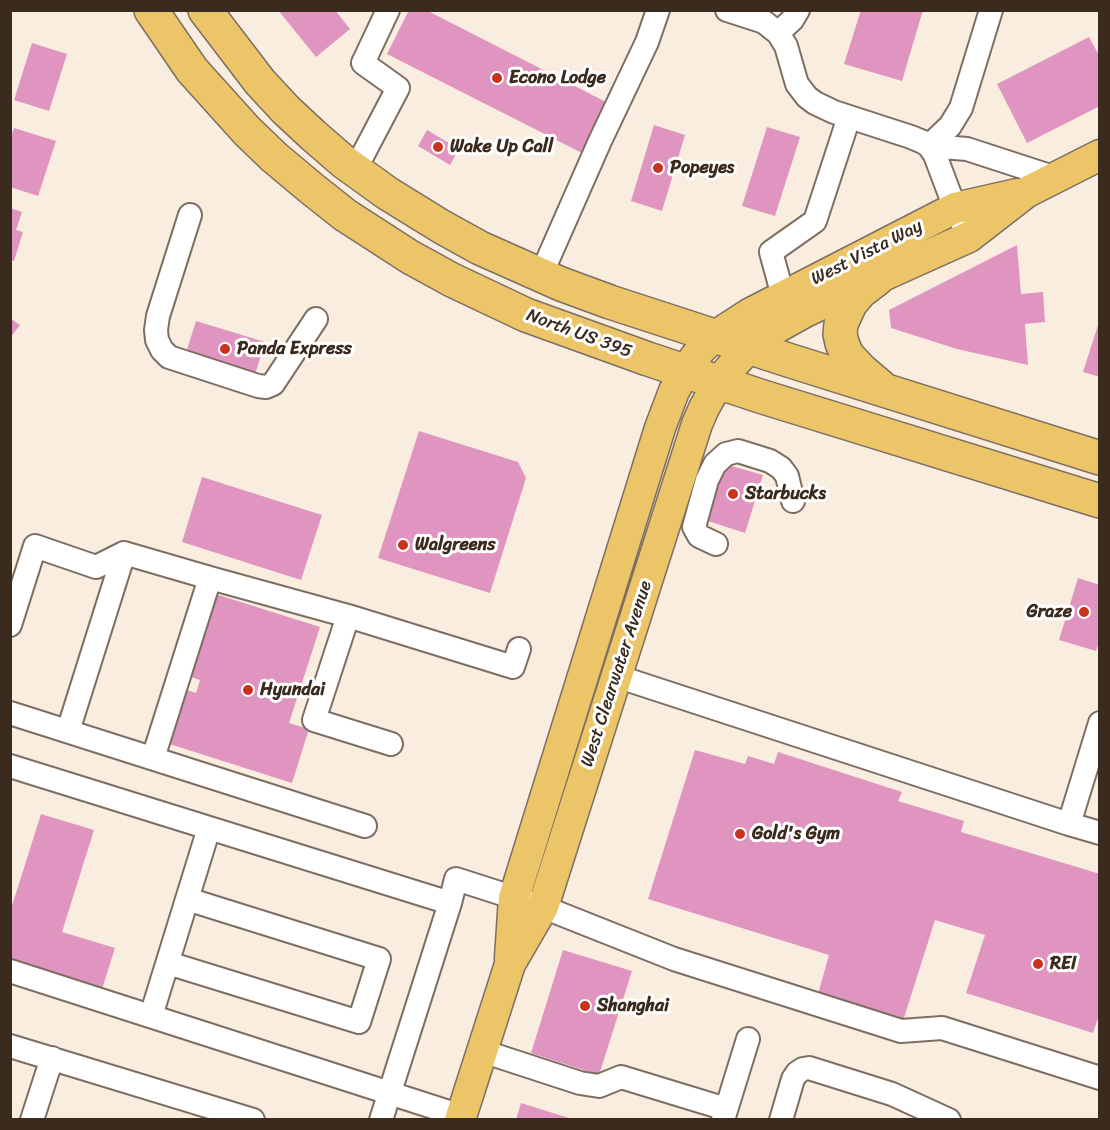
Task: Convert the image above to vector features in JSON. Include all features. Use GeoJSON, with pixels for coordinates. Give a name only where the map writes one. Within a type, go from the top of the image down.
{"type":"FeatureCollection","features":[{"type":"Feature","properties":{"kind":"highway","name":"North US 395"},"geometry":{"type":"LineString","coordinates":[[152,10],[192,70],[247,131],[345,215],[410,257],[452,280],[526,315],[685,371],[1100,501]]}},
{"type":"Feature","properties":{"kind":"highway"},"geometry":{"type":"LineString","coordinates":[[205,10],[260,82],[314,136],[387,194],[480,248],[610,302],[1100,458]]}},
{"type":"Feature","properties":{"kind":"highway"},"geometry":{"type":"LineString","coordinates":[[877,279],[860,292],[850,304],[841,324],[840,334],[847,355],[861,370],[886,390]]}},
{"type":"Feature","properties":{"kind":"main road","name":"West Vista Way"},"geometry":{"type":"LineString","coordinates":[[719,381],[749,347],[780,326],[969,237],[1027,192],[1100,154]]}},
{"type":"Feature","properties":{"kind":"main road","name":"West Vista Way"},"geometry":{"type":"LineString","coordinates":[[715,336],[749,314],[955,208],[1027,192]]}},
{"type":"Feature","properties":{"kind":"main road","name":"West Clearwater Avenue"},"geometry":{"type":"LineString","coordinates":[[510,964],[514,898],[666,410],[685,371],[697,354],[715,336]]}},
{"type":"Feature","properties":{"kind":"main road","name":"West Clearwater Avenue"},"geometry":{"type":"LineString","coordinates":[[460,1118],[510,964],[543,907],[697,424],[719,381]]}},
{"type":"Feature","properties":{"kind":"main road"},"geometry":{"type":"LineString","coordinates":[[571,821],[578,746],[596,682],[595,675],[585,670]]}},
{"type":"Feature","properties":{"kind":"street"},"geometry":{"type":"LineString","coordinates":[[355,170],[398,88],[363,63],[388,10]]}},
{"type":"Feature","properties":{"kind":"street"},"geometry":{"type":"LineString","coordinates":[[541,275],[647,42],[658,10]]}},
{"type":"Feature","properties":{"kind":"street"},"geometry":{"type":"LineString","coordinates":[[727,10],[762,21],[778,33],[786,46],[794,76],[802,91],[815,103],[834,112],[910,137],[928,146],[935,155],[955,208],[969,237]]}},
{"type":"Feature","properties":{"kind":"street"},"geometry":{"type":"LineString","coordinates":[[778,33],[792,20],[798,10]]}},
{"type":"Feature","properties":{"kind":"street"},"geometry":{"type":"LineString","coordinates":[[928,146],[950,126],[961,108],[991,10]]}},
{"type":"Feature","properties":{"kind":"street"},"geometry":{"type":"LineString","coordinates":[[783,296],[771,252],[815,221],[849,117]]}},
{"type":"Feature","properties":{"kind":"street"},"geometry":{"type":"LineString","coordinates":[[928,146],[967,149],[1053,177]]}},
{"type":"Feature","properties":{"kind":"street"},"geometry":{"type":"LineString","coordinates":[[190,215],[158,316],[157,340],[169,357],[266,387],[273,384],[316,319]]}},
{"type":"Feature","properties":{"kind":"street"},"geometry":{"type":"LineString","coordinates":[[716,544],[699,536],[694,527],[707,480],[715,464],[726,454],[738,451],[770,461],[781,468],[787,476],[793,501]]}},
{"type":"Feature","properties":{"kind":"street"},"geometry":{"type":"LineString","coordinates":[[10,626],[14,602],[35,546],[96,567],[124,553],[348,616],[513,667],[519,649]]}},
{"type":"Feature","properties":{"kind":"street"},"geometry":{"type":"LineString","coordinates":[[68,731],[124,553]]}},
{"type":"Feature","properties":{"kind":"street"},"geometry":{"type":"LineString","coordinates":[[153,759],[210,578]]}},
{"type":"Feature","properties":{"kind":"street"},"geometry":{"type":"LineString","coordinates":[[348,616],[314,720],[391,744]]}},
{"type":"Feature","properties":{"kind":"street"},"geometry":{"type":"LineString","coordinates":[[616,676],[1100,833]]}},
{"type":"Feature","properties":{"kind":"street"},"geometry":{"type":"LineString","coordinates":[[10,713],[365,826]]}},
{"type":"Feature","properties":{"kind":"street"},"geometry":{"type":"LineString","coordinates":[[1069,824],[1100,723]]}},
{"type":"Feature","properties":{"kind":"street"},"geometry":{"type":"LineString","coordinates":[[10,766],[450,903]]}},
{"type":"Feature","properties":{"kind":"street"},"geometry":{"type":"LineString","coordinates":[[151,1016],[209,828]]}},
{"type":"Feature","properties":{"kind":"street"},"geometry":{"type":"LineString","coordinates":[[381,1119],[456,879],[543,907],[674,959],[901,1031],[942,1028],[1100,1078]]}},
{"type":"Feature","properties":{"kind":"street"},"geometry":{"type":"LineString","coordinates":[[168,963],[359,1022],[379,959],[188,899]]}},
{"type":"Feature","properties":{"kind":"street"},"geometry":{"type":"LineString","coordinates":[[10,971],[460,1118]]}},
{"type":"Feature","properties":{"kind":"street"},"geometry":{"type":"LineString","coordinates":[[482,1051],[580,1083],[599,1086],[621,1077],[725,1114],[748,1039]]}},
{"type":"Feature","properties":{"kind":"street"},"geometry":{"type":"LineString","coordinates":[[10,1046],[253,1119]]}},
{"type":"Feature","properties":{"kind":"street"},"geometry":{"type":"LineString","coordinates":[[32,1119],[52,1058]]}},
{"type":"Feature","properties":{"kind":"street"},"geometry":{"type":"LineString","coordinates":[[781,1119],[793,1078],[803,1069],[809,1068],[892,1094],[949,1119]]}},
{"type":"Feature","properties":{"kind":"building"},"geometry":{"type":"Polygon","coordinates":[[[278,10],[335,10],[350,29],[316,57],[278,10]]]}},
{"type":"Feature","properties":{"kind":"building","name":"Econo Lodge"},"geometry":{"type":"Polygon","coordinates":[[[409,10],[426,10],[608,103],[582,153],[387,54],[409,10]]]}},
{"type":"Feature","properties":{"kind":"building"},"geometry":{"type":"Polygon","coordinates":[[[861,10],[923,10],[902,81],[844,64],[861,10]]]}},
{"type":"Feature","properties":{"kind":"building"},"geometry":{"type":"Polygon","coordinates":[[[1089,37],[1100,57],[1100,106],[1027,143],[997,84],[1089,37]]]}},
{"type":"Feature","properties":{"kind":"building"},"geometry":{"type":"Polygon","coordinates":[[[32,43],[67,54],[49,111],[14,100],[32,43]]]}},
{"type":"Feature","properties":{"kind":"building","name":"Popeyes"},"geometry":{"type":"Polygon","coordinates":[[[654,125],[685,135],[662,211],[631,201],[654,125]]]}},
{"type":"Feature","properties":{"kind":"building"},"geometry":{"type":"Polygon","coordinates":[[[767,127],[800,137],[775,216],[742,206],[767,127]]]}},
{"type":"Feature","properties":{"kind":"building"},"geometry":{"type":"Polygon","coordinates":[[[14,128],[56,141],[38,196],[10,187],[10,140],[14,128]]]}},
{"type":"Feature","properties":{"kind":"building","name":"Wake Up Call"},"geometry":{"type":"Polygon","coordinates":[[[427,130],[459,149],[450,165],[418,146],[427,130]]]}},
{"type":"Feature","properties":{"kind":"building"},"geometry":{"type":"Polygon","coordinates":[[[10,208],[22,212],[16,230],[23,232],[14,261],[10,260],[10,208]]]}},
{"type":"Feature","properties":{"kind":"building"},"geometry":{"type":"Polygon","coordinates":[[[1017,245],[1021,294],[1043,292],[1045,322],[1025,324],[1028,365],[957,349],[891,328],[889,310],[1017,245]]]}},
{"type":"Feature","properties":{"kind":"building"},"geometry":{"type":"Polygon","coordinates":[[[10,318],[20,325],[10,338],[10,318]]]}},
{"type":"Feature","properties":{"kind":"building","name":"Panda Express"},"geometry":{"type":"Polygon","coordinates":[[[196,321],[265,342],[254,378],[185,356],[196,321]]]}},
{"type":"Feature","properties":{"kind":"building"},"geometry":{"type":"Polygon","coordinates":[[[1100,322],[1100,377],[1083,372],[1100,322]]]}},
{"type":"Feature","properties":{"kind":"building","name":"Walgreens"},"geometry":{"type":"Polygon","coordinates":[[[419,431],[518,462],[526,478],[490,593],[378,558],[419,431]]]}},
{"type":"Feature","properties":{"kind":"building","name":"Starbucks"},"geometry":{"type":"Polygon","coordinates":[[[728,465],[763,475],[745,533],[705,520],[719,480],[719,469],[726,471],[728,465]]]}},
{"type":"Feature","properties":{"kind":"building"},"geometry":{"type":"Polygon","coordinates":[[[202,477],[322,515],[301,580],[182,542],[202,477]]]}},
{"type":"Feature","properties":{"kind":"building","name":"Graze"},"geometry":{"type":"Polygon","coordinates":[[[1078,578],[1100,585],[1100,639],[1096,651],[1059,640],[1078,578]]]}},
{"type":"Feature","properties":{"kind":"building","name":"Hyundai"},"geometry":{"type":"Polygon","coordinates":[[[212,593],[320,627],[289,723],[309,729],[292,783],[160,741],[177,687],[196,693],[200,680],[185,675],[212,593]]]}},
{"type":"Feature","properties":{"kind":"building"},"geometry":{"type":"Polygon","coordinates":[[[695,750],[745,764],[748,756],[774,764],[778,752],[902,792],[898,801],[964,821],[961,832],[1100,874],[1100,1012],[1093,1033],[966,993],[985,935],[935,920],[903,1021],[818,994],[829,955],[648,899],[695,750]]]}},
{"type":"Feature","properties":{"kind":"building"},"geometry":{"type":"Polygon","coordinates":[[[41,814],[94,830],[62,932],[115,948],[102,989],[10,961],[10,912],[41,814]]]}},
{"type":"Feature","properties":{"kind":"building"},"geometry":{"type":"Polygon","coordinates":[[[563,950],[632,971],[599,1075],[531,1053],[563,950]]]}},
{"type":"Feature","properties":{"kind":"building"},"geometry":{"type":"Polygon","coordinates":[[[521,1103],[572,1119],[572,1120],[516,1120],[521,1103]]]}},
{"type":"Feature","properties":{"kind":"place","name":"Econo Lodge"},"geometry":{"type":"Point","coordinates":[497,78]}},
{"type":"Feature","properties":{"kind":"place","name":"Wake Up Call"},"geometry":{"type":"Point","coordinates":[438,147]}},
{"type":"Feature","properties":{"kind":"place","name":"Popeyes"},"geometry":{"type":"Point","coordinates":[658,168]}},
{"type":"Feature","properties":{"kind":"place","name":"Panda Express"},"geometry":{"type":"Point","coordinates":[225,349]}},
{"type":"Feature","properties":{"kind":"place","name":"Starbucks"},"geometry":{"type":"Point","coordinates":[733,494]}},
{"type":"Feature","properties":{"kind":"place","name":"Walgreens"},"geometry":{"type":"Point","coordinates":[403,545]}},
{"type":"Feature","properties":{"kind":"place","name":"Graze"},"geometry":{"type":"Point","coordinates":[1084,612]}},
{"type":"Feature","properties":{"kind":"place","name":"Hyundai"},"geometry":{"type":"Point","coordinates":[248,690]}},
{"type":"Feature","properties":{"kind":"place","name":"Gold's Gym"},"geometry":{"type":"Point","coordinates":[740,834]}},
{"type":"Feature","properties":{"kind":"place","name":"REI"},"geometry":{"type":"Point","coordinates":[1038,964]}},
{"type":"Feature","properties":{"kind":"place","name":"Shanghai"},"geometry":{"type":"Point","coordinates":[585,1006]}}]}
